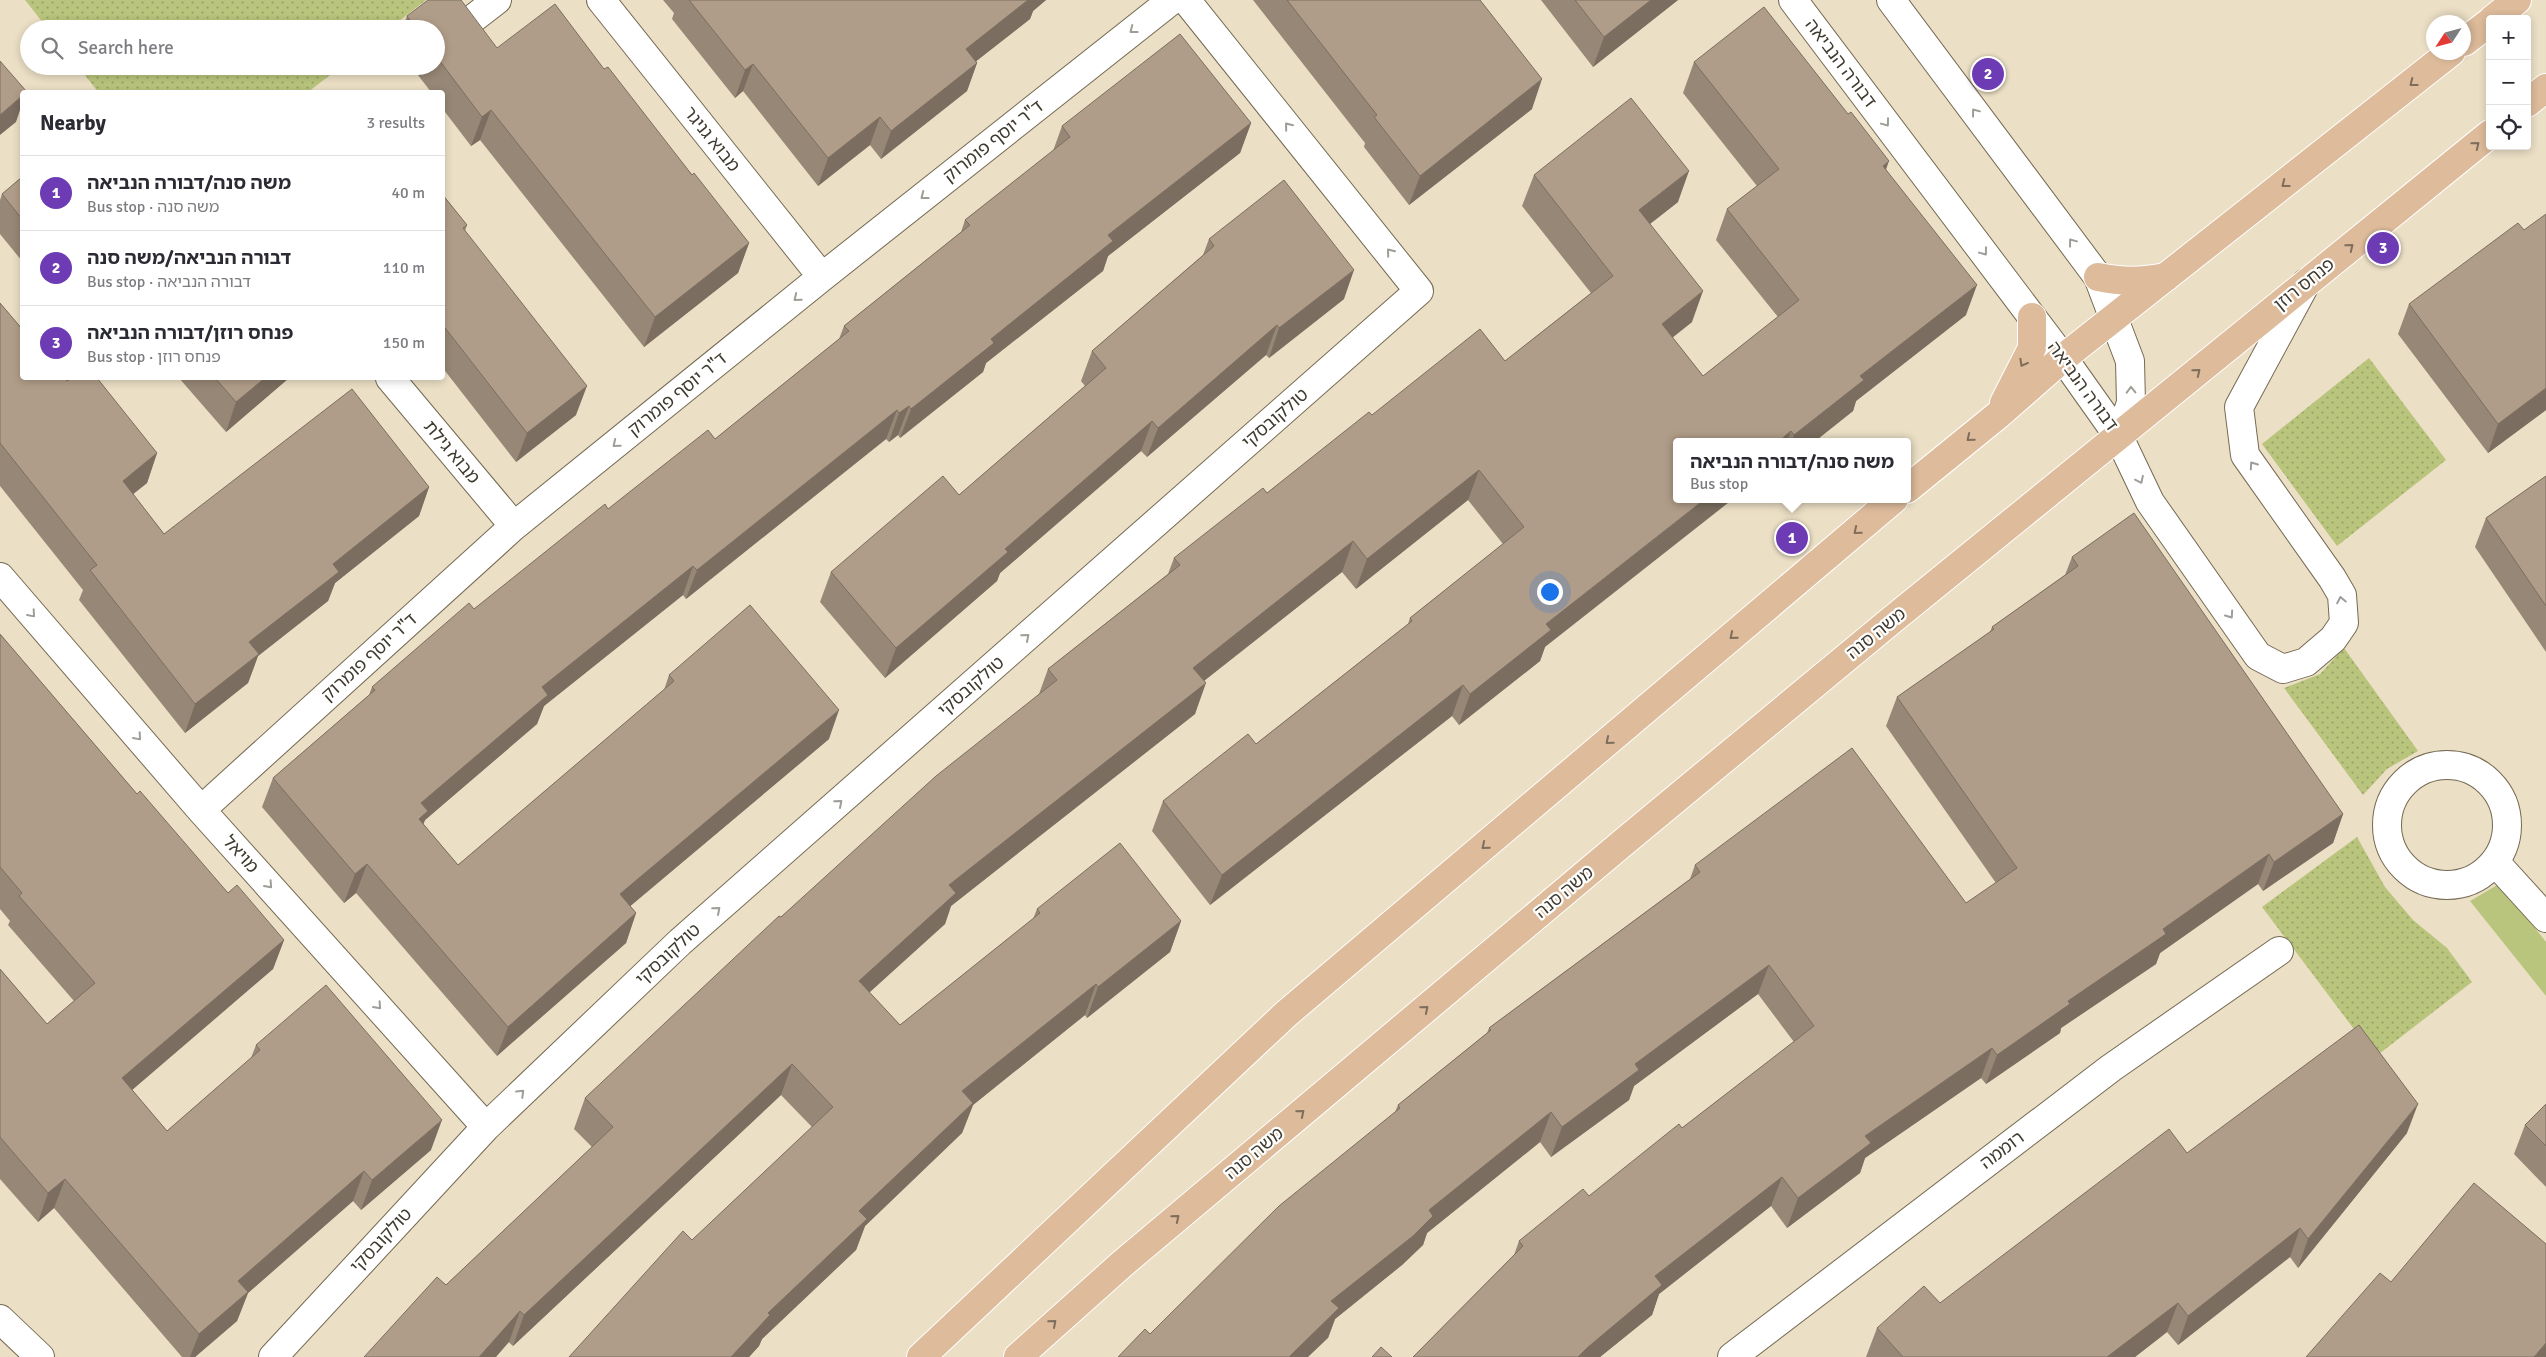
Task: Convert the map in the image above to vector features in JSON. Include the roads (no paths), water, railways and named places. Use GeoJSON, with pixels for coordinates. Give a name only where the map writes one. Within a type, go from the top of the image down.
{"type":"FeatureCollection","features":[{"type":"Feature","properties":{"kind":"main road"},"geometry":{"type":"LineString","coordinates":[[2499,15],[2517,0]]}},
{"type":"Feature","properties":{"kind":"main road"},"geometry":{"type":"LineString","coordinates":[[2471,37],[2486,25]]}},
{"type":"Feature","properties":{"kind":"main road"},"geometry":{"type":"LineString","coordinates":[[1911,486],[1998,415],[2063,358],[2441,60]]}},
{"type":"Feature","properties":{"kind":"main road"},"geometry":{"type":"LineString","coordinates":[[2531,100],[2546,88]]}},
{"type":"Feature","properties":{"kind":"main road","name":"פנחס רוזן"},"geometry":{"type":"LineString","coordinates":[[2119,436],[2486,137]]}},
{"type":"Feature","properties":{"kind":"main road"},"geometry":{"type":"LineString","coordinates":[[2098,277],[2122,282],[2145,282],[2167,277]]}},
{"type":"Feature","properties":{"kind":"main road"},"geometry":{"type":"LineString","coordinates":[[1998,415],[2032,348],[2032,317]]}},
{"type":"Feature","properties":{"kind":"main road","name":"משה סנה"},"geometry":{"type":"LineString","coordinates":[[1018,1357],[1122,1264],[1625,841],[1885,625],[2119,436]]}},
{"type":"Feature","properties":{"kind":"main road"},"geometry":{"type":"LineString","coordinates":[[921,1357],[1286,1014],[1889,503]]}},
{"type":"Feature","properties":{"kind":"street"},"geometry":{"type":"LineString","coordinates":[[466,24],[497,0]]}},
{"type":"Feature","properties":{"kind":"street","name":"מבוא גניגר"},"geometry":{"type":"LineString","coordinates":[[601,0],[822,277]]}},
{"type":"Feature","properties":{"kind":"street","name":"ד\"ר יוסף פומרוק"},"geometry":{"type":"LineString","coordinates":[[201,810],[514,526],[822,277],[1172,0]]}},
{"type":"Feature","properties":{"kind":"street","name":"טולקובסקי"},"geometry":{"type":"LineString","coordinates":[[273,1357],[486,1126],[688,936],[1419,292],[1186,0]]}},
{"type":"Feature","properties":{"kind":"street","name":"דבורה הנביאה"},"geometry":{"type":"LineString","coordinates":[[1793,0],[2063,358],[2119,436]]}},
{"type":"Feature","properties":{"kind":"street","name":"דבורה הנביאה"},"geometry":{"type":"LineString","coordinates":[[1891,0],[2098,277],[2115,317],[2130,361],[2131,403],[2119,436]]}},
{"type":"Feature","properties":{"kind":"street"},"geometry":{"type":"LineString","coordinates":[[2119,436],[2150,502],[2258,656],[2283,669],[2306,662],[2333,639],[2344,622],[2342,595],[2245,454],[2239,407],[2307,282]]}},
{"type":"Feature","properties":{"kind":"street","name":"מבוא גילת"},"geometry":{"type":"LineString","coordinates":[[392,380],[514,526]]}},
{"type":"Feature","properties":{"kind":"street","name":"מויאל"},"geometry":{"type":"LineString","coordinates":[[0,577],[201,810],[486,1126]]}},
{"type":"Feature","properties":{"kind":"street"},"geometry":{"type":"LineString","coordinates":[[2448,764],[2466,768],[2484,777],[2497,790],[2505,808],[2508,827],[2505,846],[2496,862],[2480,876],[2462,884],[2441,886],[2421,880],[2405,868],[2393,852],[2387,832],[2388,819],[2396,793],[2409,778],[2427,768],[2448,764]]}},
{"type":"Feature","properties":{"kind":"street"},"geometry":{"type":"LineString","coordinates":[[2496,862],[2546,918]]}},
{"type":"Feature","properties":{"kind":"street","name":"רוממה"},"geometry":{"type":"LineString","coordinates":[[1732,1357],[2111,1068],[2279,951]]}},
{"type":"Feature","properties":{"kind":"street"},"geometry":{"type":"LineString","coordinates":[[0,1319],[40,1357]]}},
{"type":"Feature","properties":{"kind":"place","name":"דבורה הנביאה/משה סנה"},"geometry":{"type":"Point","coordinates":[1988,74]}},
{"type":"Feature","properties":{"kind":"place","name":"פנחס רוזן/דבורה הנביאה"},"geometry":{"type":"Point","coordinates":[2383,248]}},
{"type":"Feature","properties":{"kind":"place","name":"משה סנה/דבורה הנביאה"},"geometry":{"type":"Point","coordinates":[1792,538]}}]}
